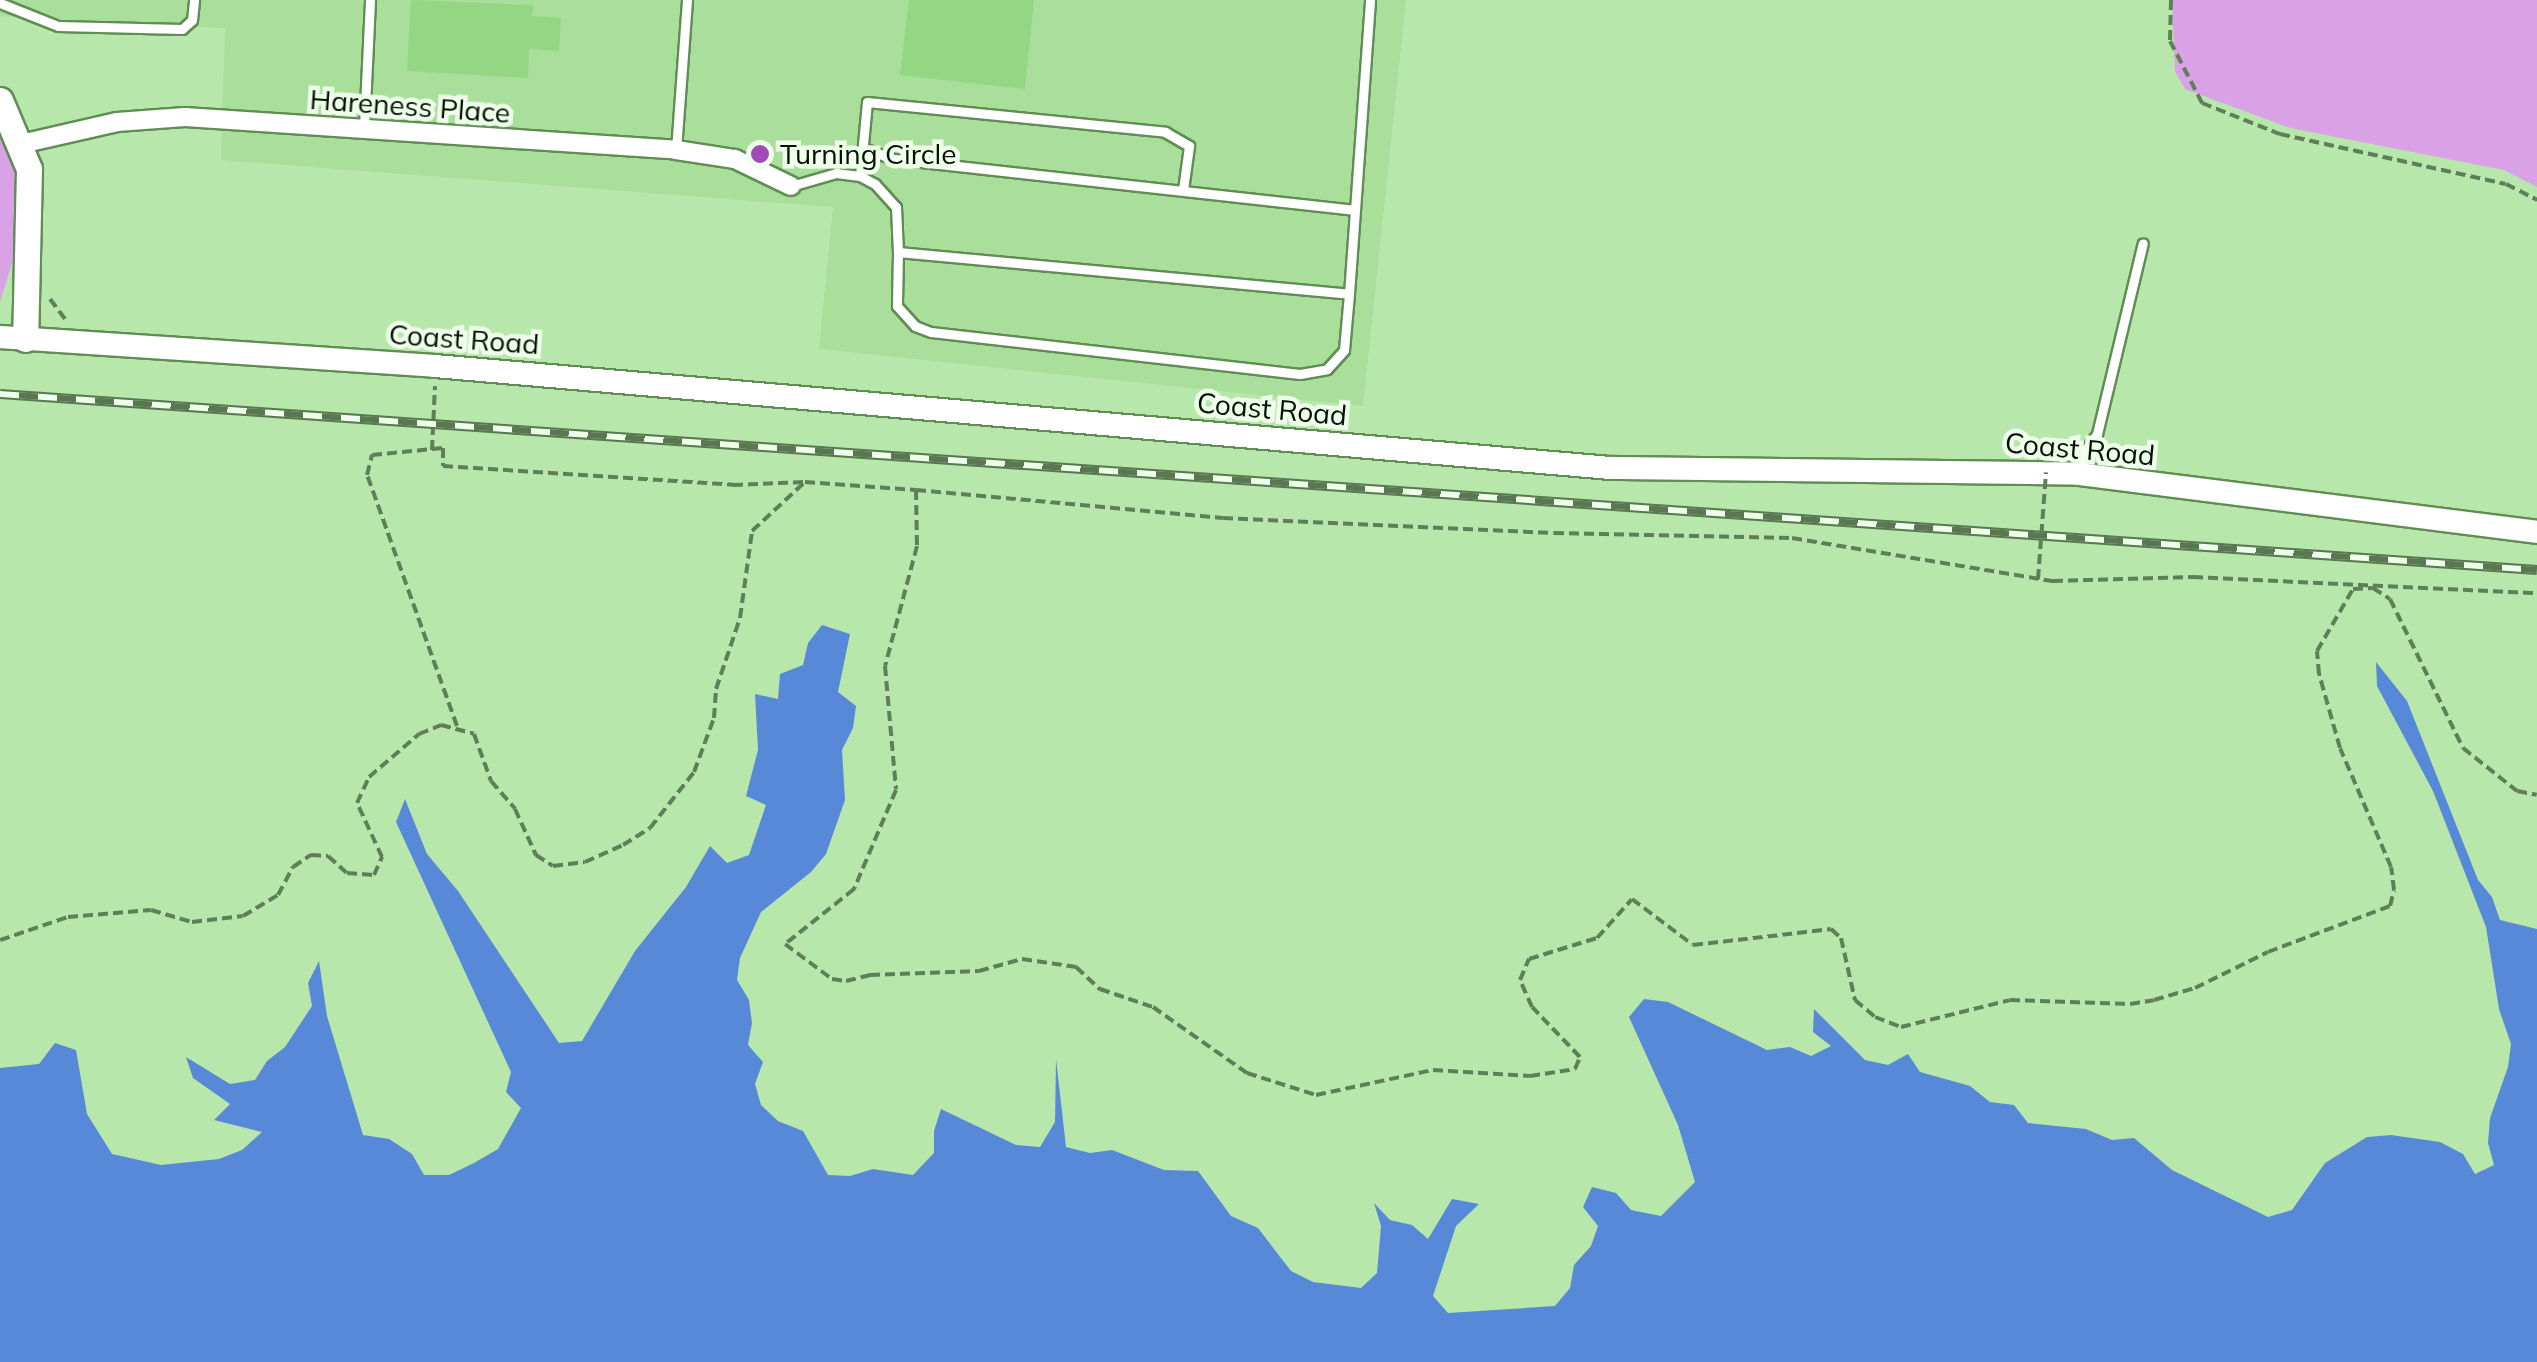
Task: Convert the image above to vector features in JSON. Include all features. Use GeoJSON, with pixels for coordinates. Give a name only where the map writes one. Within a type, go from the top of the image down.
{"type":"FeatureCollection","features":[{"type":"Feature","properties":{"kind":"main road"},"geometry":{"type":"LineString","coordinates":[[0,100],[21,144],[31,194],[13,338]]}},
{"type":"Feature","properties":{"kind":"street","name":"Hareness Place"},"geometry":{"type":"LineString","coordinates":[[21,144],[152,118],[676,150],[735,159],[791,186]]}},
{"type":"Feature","properties":{"kind":"street","name":"Coast Road"},"geometry":{"type":"LineString","coordinates":[[13,338],[426,365],[1610,468],[2079,474],[2537,532]]}},
{"type":"Feature","properties":{"kind":"lane"},"geometry":{"type":"LineString","coordinates":[[0,3],[58,26],[182,30],[192,20],[194,0]]}},
{"type":"Feature","properties":{"kind":"lane"},"geometry":{"type":"LineString","coordinates":[[364,131],[370,0]]}},
{"type":"Feature","properties":{"kind":"lane"},"geometry":{"type":"LineString","coordinates":[[676,150],[687,0]]}},
{"type":"Feature","properties":{"kind":"lane"},"geometry":{"type":"LineString","coordinates":[[791,186],[836,172],[860,176],[887,193],[896,207],[897,306],[915,326],[930,332],[1300,374],[1327,369],[1344,350],[1370,0]]}},
{"type":"Feature","properties":{"kind":"lane"},"geometry":{"type":"LineString","coordinates":[[860,176],[867,102],[1165,132],[1189,146],[1184,190]]}},
{"type":"Feature","properties":{"kind":"lane"},"geometry":{"type":"LineString","coordinates":[[862,148],[894,160],[1353,210]]}},
{"type":"Feature","properties":{"kind":"lane"},"geometry":{"type":"LineString","coordinates":[[2079,474],[2084,452],[2097,434],[2142,243]]}},
{"type":"Feature","properties":{"kind":"lane"},"geometry":{"type":"LineString","coordinates":[[898,252],[1349,294]]}},
{"type":"Feature","properties":{"kind":"path"},"geometry":{"type":"LineString","coordinates":[[2171,0],[2170,41],[2202,103],[2280,134],[2506,184],[2537,200]]}},
{"type":"Feature","properties":{"kind":"path"},"geometry":{"type":"LineString","coordinates":[[48,293],[56,312],[70,323]]}},
{"type":"Feature","properties":{"kind":"path"},"geometry":{"type":"LineString","coordinates":[[426,365],[434,395],[432,450]]}},
{"type":"Feature","properties":{"kind":"path"},"geometry":{"type":"LineString","coordinates":[[426,365],[434,395]]}},
{"type":"Feature","properties":{"kind":"path"},"geometry":{"type":"LineString","coordinates":[[457,727],[459,722],[445,682],[368,476],[372,455],[443,448],[443,466],[733,485],[806,482],[1222,518],[1792,538],[2038,579],[2193,576],[2537,593]]}},
{"type":"Feature","properties":{"kind":"path"},"geometry":{"type":"LineString","coordinates":[[2038,579],[2046,472]]}},
{"type":"Feature","properties":{"kind":"path"},"geometry":{"type":"LineString","coordinates":[[0,940],[68,917],[118,912],[151,910],[192,922],[243,916],[278,894],[294,867],[311,854],[328,856],[347,873],[374,874],[382,856],[357,803],[369,777],[419,734],[441,726],[474,734],[491,782],[515,810],[536,855],[553,866],[586,862],[650,828],[694,772],[714,718],[716,688],[747,586],[752,532],[806,482]]}},
{"type":"Feature","properties":{"kind":"path"},"geometry":{"type":"LineString","coordinates":[[916,490],[917,546],[885,666],[896,790],[854,888],[785,944],[832,979],[846,981],[870,975],[979,971],[1022,959],[1076,967],[1100,989],[1153,1006],[1247,1073],[1316,1095],[1434,1070],[1530,1076],[1576,1069],[1580,1057],[1532,1007],[1520,980],[1529,959],[1596,938],[1632,899],[1694,945],[1831,930],[1841,938],[1855,1000],[1875,1017],[1901,1027],[2010,1000],[2130,1004],[2154,1000],[2194,988],[2268,952],[2390,906],[2391,867],[2329,718],[2319,674],[2317,651],[2353,589],[2373,588],[2390,599],[2463,748],[2517,791],[2537,795]]}},
{"type":"Feature","properties":{"kind":"shaded area"},"geometry":{"type":"Polygon","coordinates":[[[0,0],[1406,0],[1363,406],[819,349],[833,207],[221,160],[225,28],[0,16],[0,0]]]}},
{"type":"Feature","properties":{"kind":"shaded area"},"geometry":{"type":"Polygon","coordinates":[[[2172,0],[2537,0],[2537,187],[2504,170],[2290,128],[2185,89],[2175,71],[2172,0]]]}},
{"type":"Feature","properties":{"kind":"shaded area"},"geometry":{"type":"Polygon","coordinates":[[[0,123],[17,171],[15,254],[0,302],[0,123]]]}},
{"type":"Feature","properties":{"kind":"water"},"geometry":{"type":"Polygon","coordinates":[[[822,625],[850,634],[838,692],[856,706],[853,728],[842,750],[845,800],[826,854],[811,872],[761,912],[740,958],[737,980],[749,1000],[752,1023],[748,1045],[763,1062],[755,1084],[761,1105],[778,1121],[803,1131],[828,1175],[850,1176],[873,1169],[913,1175],[934,1153],[934,1131],[941,1109],[1016,1145],[1040,1147],[1055,1122],[1056,1059],[1066,1147],[1090,1153],[1112,1150],[1164,1170],[1198,1171],[1231,1216],[1258,1228],[1291,1271],[1313,1282],[1361,1288],[1377,1273],[1381,1226],[1374,1203],[1390,1220],[1412,1225],[1428,1239],[1452,1199],[1479,1204],[1456,1226],[1433,1296],[1448,1313],[1555,1306],[1570,1288],[1574,1265],[1591,1246],[1598,1226],[1583,1207],[1592,1187],[1616,1193],[1631,1210],[1661,1216],[1695,1182],[1678,1125],[1629,1017],[1644,999],[1668,1002],[1767,1050],[1790,1047],[1811,1056],[1831,1046],[1813,1032],[1814,1009],[1865,1060],[1888,1065],[1908,1054],[1920,1072],[1970,1086],[1990,1102],[2014,1105],[2028,1123],[2086,1129],[2112,1140],[2134,1138],[2172,1170],[2268,1217],[2292,1210],[2325,1163],[2367,1137],[2391,1135],[2440,1142],[2463,1154],[2475,1174],[2494,1165],[2488,1143],[2490,1118],[2508,1067],[2511,1044],[2499,1009],[2486,927],[2433,791],[2377,686],[2376,662],[2407,701],[2478,880],[2492,897],[2500,920],[2537,929],[2537,1362],[0,1362],[0,1068],[39,1064],[55,1043],[76,1050],[87,1114],[112,1154],[161,1165],[219,1159],[242,1150],[262,1132],[214,1120],[230,1104],[193,1078],[186,1057],[230,1084],[255,1080],[267,1061],[285,1047],[312,1006],[308,983],[319,961],[327,1016],[363,1135],[389,1139],[412,1154],[424,1175],[449,1175],[474,1163],[498,1149],[521,1108],[506,1092],[511,1072],[396,822],[405,799],[427,854],[458,891],[559,1043],[582,1041],[635,951],[686,887],[710,846],[727,863],[749,855],[766,805],[746,796],[758,750],[755,694],[778,699],[780,674],[803,665],[808,643],[822,625]]]}},
{"type":"Feature","properties":{"kind":"building"},"geometry":{"type":"Polygon","coordinates":[[[411,0],[533,5],[532,16],[561,18],[559,51],[529,49],[528,78],[407,71],[411,0]]]}},
{"type":"Feature","properties":{"kind":"building"},"geometry":{"type":"Polygon","coordinates":[[[909,0],[1034,0],[1025,89],[900,75],[909,0]]]}},
{"type":"Feature","properties":{"kind":"railway"},"geometry":{"type":"LineString","coordinates":[[0,394],[2537,570]]}},
{"type":"Feature","properties":{"kind":"place","name":"Turning Circle"},"geometry":{"type":"Point","coordinates":[760,154]}}]}
